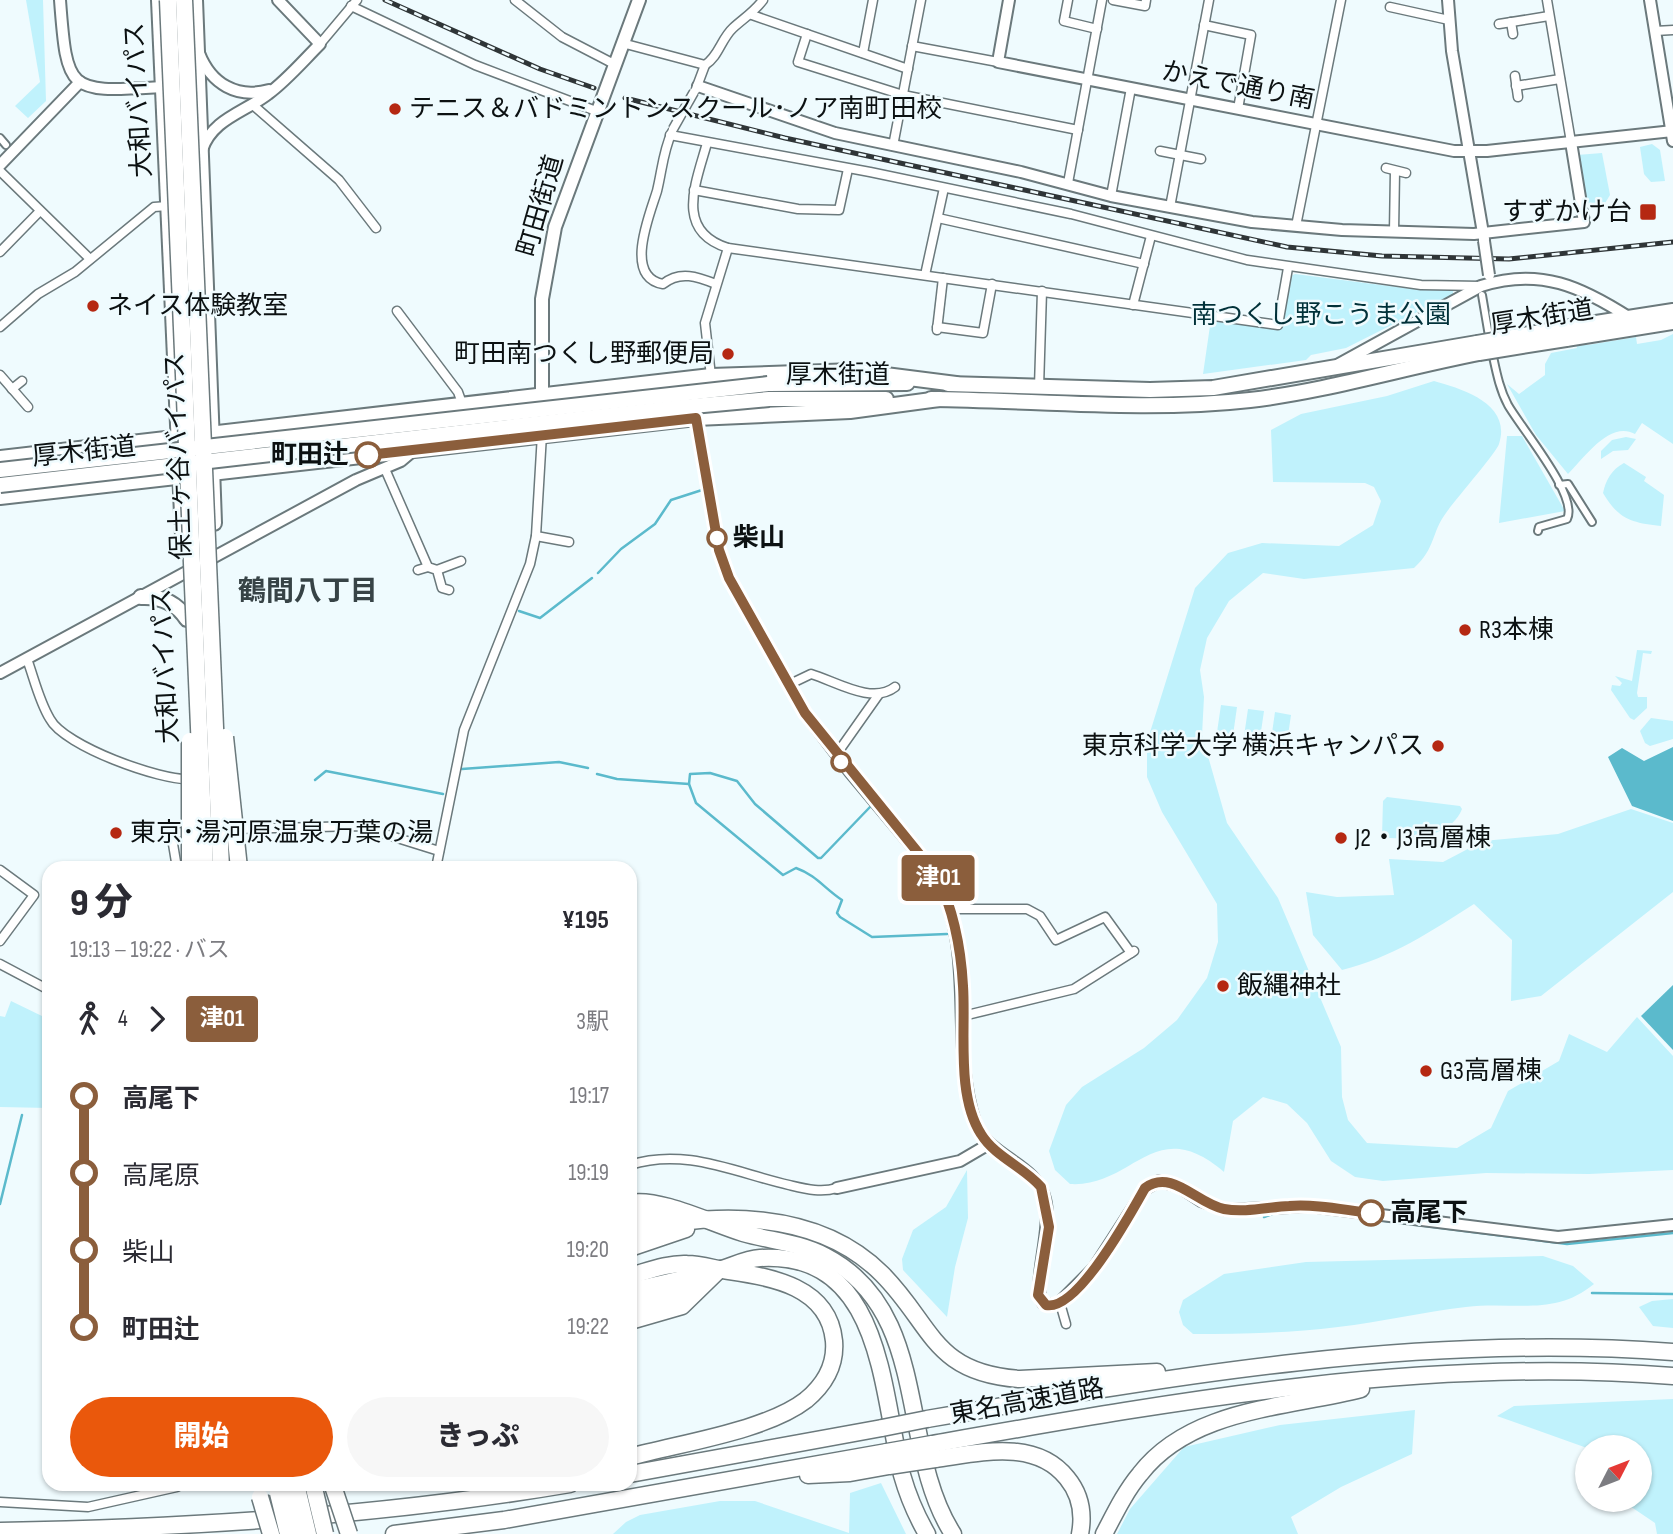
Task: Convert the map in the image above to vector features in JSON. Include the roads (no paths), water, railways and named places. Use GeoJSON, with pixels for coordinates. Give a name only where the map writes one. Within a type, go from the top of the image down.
{"type":"FeatureCollection","features":[{"type":"Feature","properties":{"kind":"highway","name":"大和バイパス"},"geometry":{"type":"LineString","coordinates":[[159,0],[178,439],[188,567]]}},
{"type":"Feature","properties":{"kind":"highway","name":"保土ヶ谷バイパス"},"geometry":{"type":"LineString","coordinates":[[168,0],[188,567],[203,861]]}},
{"type":"Feature","properties":{"kind":"highway","name":"保土ヶ谷バイパス"},"geometry":{"type":"LineString","coordinates":[[184,0],[221,861]]}},
{"type":"Feature","properties":{"kind":"highway","name":"大和バイパス"},"geometry":{"type":"LineString","coordinates":[[195,0],[229,861]]}},
{"type":"Feature","properties":{"kind":"highway","name":"厚木街道"},"geometry":{"type":"LineString","coordinates":[[1565,334],[1630,318],[1673,311]]}},
{"type":"Feature","properties":{"kind":"highway","name":"厚木街道"},"geometry":{"type":"LineString","coordinates":[[0,470],[768,384],[1213,388],[1565,334],[1673,322]]}},
{"type":"Feature","properties":{"kind":"highway","name":"厚木街道"},"geometry":{"type":"LineString","coordinates":[[0,485],[669,408],[769,400],[939,399],[1147,405],[1248,400],[1310,391],[1478,348]]}},
{"type":"Feature","properties":{"kind":"highway"},"geometry":{"type":"LineString","coordinates":[[0,458],[211,436],[711,376],[854,371],[908,375],[956,384]]}},
{"type":"Feature","properties":{"kind":"highway"},"geometry":{"type":"LineString","coordinates":[[678,379],[685,382],[693,393],[696,418]]}},
{"type":"Feature","properties":{"kind":"highway"},"geometry":{"type":"LineString","coordinates":[[0,497],[542,434],[696,418],[850,411],[939,399]]}},
{"type":"Feature","properties":{"kind":"highway"},"geometry":{"type":"LineString","coordinates":[[256,430],[251,440],[253,462],[260,468]]}},
{"type":"Feature","properties":{"kind":"highway"},"geometry":{"type":"LineString","coordinates":[[112,446],[129,464],[129,475],[122,484]]}},
{"type":"Feature","properties":{"kind":"highway"},"geometry":{"type":"LineString","coordinates":[[141,597],[155,597],[170,602],[191,621],[190,861]]}},
{"type":"Feature","properties":{"kind":"highway","name":"大和バイパス"},"geometry":{"type":"LineString","coordinates":[[191,621],[196,778],[202,861]]}},
{"type":"Feature","properties":{"kind":"highway"},"geometry":{"type":"LineString","coordinates":[[212,655],[231,778],[238,861]]}},
{"type":"Feature","properties":{"kind":"highway"},"geometry":{"type":"LineString","coordinates":[[637,1203],[653,1203],[704,1221],[815,1251],[837,1262],[866,1290],[888,1319],[895,1336],[907,1373],[931,1486],[953,1534]]}},
{"type":"Feature","properties":{"kind":"highway"},"geometry":{"type":"LineString","coordinates":[[637,1216],[656,1214],[704,1221]]}},
{"type":"Feature","properties":{"kind":"highway"},"geometry":{"type":"LineString","coordinates":[[637,1231],[704,1221],[760,1219],[806,1230],[847,1248],[883,1275],[940,1348],[956,1360],[987,1374],[1011,1378],[1057,1379],[1233,1369]]}},
{"type":"Feature","properties":{"kind":"highway"},"geometry":{"type":"LineString","coordinates":[[637,1245],[704,1221]]}},
{"type":"Feature","properties":{"kind":"highway"},"geometry":{"type":"LineString","coordinates":[[637,1289],[757,1258],[797,1262],[828,1276],[853,1300],[875,1343],[902,1472],[911,1504],[927,1534]]}},
{"type":"Feature","properties":{"kind":"highway"},"geometry":{"type":"LineString","coordinates":[[637,1275],[687,1264],[779,1280],[799,1288],[814,1299],[832,1328],[834,1352],[828,1373],[808,1398],[785,1413],[637,1455]]}},
{"type":"Feature","properties":{"kind":"highway"},"geometry":{"type":"LineString","coordinates":[[637,1305],[681,1292],[720,1269]]}},
{"type":"Feature","properties":{"kind":"highway"},"geometry":{"type":"LineString","coordinates":[[637,1319],[682,1306],[720,1269]]}},
{"type":"Feature","properties":{"kind":"highway"},"geometry":{"type":"LineString","coordinates":[[866,1290],[890,1338],[923,1487],[946,1534]]}},
{"type":"Feature","properties":{"kind":"highway","name":"東名高速道路"},"geometry":{"type":"LineString","coordinates":[[637,1473],[926,1419],[1233,1369],[1340,1357],[1467,1350],[1586,1348],[1673,1352]]}},
{"type":"Feature","properties":{"kind":"highway","name":"東名高速道路"},"geometry":{"type":"LineString","coordinates":[[394,1534],[503,1520],[743,1478],[888,1459],[1201,1399],[1404,1378],[1533,1372],[1673,1376]]}},
{"type":"Feature","properties":{"kind":"highway"},"geometry":{"type":"LineString","coordinates":[[1104,1534],[1141,1473],[1155,1458],[1186,1436],[1247,1413],[1323,1399],[1404,1378]]}},
{"type":"Feature","properties":{"kind":"highway"},"geometry":{"type":"LineString","coordinates":[[934,1451],[1012,1451],[1044,1458],[1059,1468],[1074,1486],[1082,1512],[1080,1534]]}},
{"type":"Feature","properties":{"kind":"highway"},"geometry":{"type":"LineString","coordinates":[[259,1491],[271,1534]]}},
{"type":"Feature","properties":{"kind":"highway"},"geometry":{"type":"LineString","coordinates":[[285,1491],[288,1534]]}},
{"type":"Feature","properties":{"kind":"highway"},"geometry":{"type":"LineString","coordinates":[[286,1491],[300,1534]]}},
{"type":"Feature","properties":{"kind":"highway"},"geometry":{"type":"LineString","coordinates":[[287,1491],[308,1534]]}},
{"type":"Feature","properties":{"kind":"highway"},"geometry":{"type":"LineString","coordinates":[[323,1491],[325,1534]]}},
{"type":"Feature","properties":{"kind":"highway"},"geometry":{"type":"LineString","coordinates":[[324,1491],[331,1534]]}},
{"type":"Feature","properties":{"kind":"highway"},"geometry":{"type":"LineString","coordinates":[[325,1491],[342,1534]]}},
{"type":"Feature","properties":{"kind":"highway"},"geometry":{"type":"LineString","coordinates":[[326,1491],[349,1534]]}},
{"type":"Feature","properties":{"kind":"highway"},"geometry":{"type":"LineString","coordinates":[[489,1498],[513,1491]]}},
{"type":"Feature","properties":{"kind":"highway"},"geometry":{"type":"LineString","coordinates":[[0,1531],[256,1521],[489,1498],[530,1491]]}},
{"type":"Feature","properties":{"kind":"main road","name":"町田街道"},"geometry":{"type":"LineString","coordinates":[[542,434],[540,330],[547,267],[561,207],[639,0]]}},
{"type":"Feature","properties":{"kind":"street"},"geometry":{"type":"LineString","coordinates":[[60,0],[64,57],[71,72],[80,82],[105,90],[162,86]]}},
{"type":"Feature","properties":{"kind":"street"},"geometry":{"type":"LineString","coordinates":[[278,0],[320,44]]}},
{"type":"Feature","properties":{"kind":"street"},"geometry":{"type":"LineString","coordinates":[[515,0],[562,37],[614,64]]}},
{"type":"Feature","properties":{"kind":"street"},"geometry":{"type":"LineString","coordinates":[[716,284],[683,275],[670,278],[663,284],[654,282],[646,275],[642,230],[657,192],[672,132],[696,89],[705,65],[713,60],[731,29],[752,15],[763,0]]}},
{"type":"Feature","properties":{"kind":"street"},"geometry":{"type":"LineString","coordinates":[[863,53],[873,0]]}},
{"type":"Feature","properties":{"kind":"street"},"geometry":{"type":"LineString","coordinates":[[893,146],[921,0]]}},
{"type":"Feature","properties":{"kind":"street"},"geometry":{"type":"LineString","coordinates":[[912,46],[998,62],[1009,0]]}},
{"type":"Feature","properties":{"kind":"street"},"geometry":{"type":"LineString","coordinates":[[1068,0],[1064,21],[1097,29]]}},
{"type":"Feature","properties":{"kind":"street"},"geometry":{"type":"LineString","coordinates":[[1068,183],[1102,0]]}},
{"type":"Feature","properties":{"kind":"street"},"geometry":{"type":"LineString","coordinates":[[1113,0],[1145,6],[1146,0]]}},
{"type":"Feature","properties":{"kind":"street"},"geometry":{"type":"LineString","coordinates":[[1170,207],[1209,0]]}},
{"type":"Feature","properties":{"kind":"street"},"geometry":{"type":"LineString","coordinates":[[1296,226],[1341,0]]}},
{"type":"Feature","properties":{"kind":"street"},"geometry":{"type":"LineString","coordinates":[[1448,0],[1448,20],[1483,237],[1486,285],[1499,384],[1508,404],[1570,506],[1570,515],[1562,522],[1538,527],[1538,531]]}},
{"type":"Feature","properties":{"kind":"street"},"geometry":{"type":"LineString","coordinates":[[696,89],[835,133],[1068,183],[1111,196],[1296,226],[1483,237],[1584,222],[1547,0]]}},
{"type":"Feature","properties":{"kind":"street"},"geometry":{"type":"LineString","coordinates":[[1650,0],[1672,134]]}},
{"type":"Feature","properties":{"kind":"street"},"geometry":{"type":"LineString","coordinates":[[202,150],[216,127],[278,86],[320,44],[354,3],[475,65],[596,111]]}},
{"type":"Feature","properties":{"kind":"street"},"geometry":{"type":"LineString","coordinates":[[1391,7],[1448,20]]}},
{"type":"Feature","properties":{"kind":"street"},"geometry":{"type":"LineString","coordinates":[[752,15],[908,69]]}},
{"type":"Feature","properties":{"kind":"street"},"geometry":{"type":"LineString","coordinates":[[1499,24],[1549,16]]}},
{"type":"Feature","properties":{"kind":"street"},"geometry":{"type":"LineString","coordinates":[[1511,22],[1513,34]]}},
{"type":"Feature","properties":{"kind":"street"},"geometry":{"type":"LineString","coordinates":[[1204,25],[1251,34],[1238,109]]}},
{"type":"Feature","properties":{"kind":"street"},"geometry":{"type":"LineString","coordinates":[[1656,31],[1673,30]]}},
{"type":"Feature","properties":{"kind":"street"},"geometry":{"type":"LineString","coordinates":[[807,34],[798,62],[903,95],[1078,130]]}},
{"type":"Feature","properties":{"kind":"street"},"geometry":{"type":"LineString","coordinates":[[622,43],[705,65]]}},
{"type":"Feature","properties":{"kind":"street"},"geometry":{"type":"LineString","coordinates":[[197,47],[206,68],[223,86],[245,93],[278,86]]}},
{"type":"Feature","properties":{"kind":"street","name":"かえで通り南"},"geometry":{"type":"LineString","coordinates":[[998,62],[1469,152],[1672,134]]}},
{"type":"Feature","properties":{"kind":"street"},"geometry":{"type":"LineString","coordinates":[[1515,76],[1518,97]]}},
{"type":"Feature","properties":{"kind":"street"},"geometry":{"type":"LineString","coordinates":[[1516,86],[1560,79]]}},
{"type":"Feature","properties":{"kind":"street"},"geometry":{"type":"LineString","coordinates":[[0,164],[80,82]]}},
{"type":"Feature","properties":{"kind":"street"},"geometry":{"type":"LineString","coordinates":[[1111,196],[1131,88]]}},
{"type":"Feature","properties":{"kind":"street"},"geometry":{"type":"LineString","coordinates":[[253,104],[339,180],[376,228]]}},
{"type":"Feature","properties":{"kind":"street"},"geometry":{"type":"LineString","coordinates":[[672,132],[707,143],[1071,214],[1288,268],[1422,285],[1559,281],[1583,290],[1630,318]]}},
{"type":"Feature","properties":{"kind":"street"},"geometry":{"type":"LineString","coordinates":[[0,138],[6,145]]}},
{"type":"Feature","properties":{"kind":"street"},"geometry":{"type":"LineString","coordinates":[[707,143],[694,190],[692,212],[696,223],[710,241],[728,248],[1278,325],[1288,268]]}},
{"type":"Feature","properties":{"kind":"street"},"geometry":{"type":"LineString","coordinates":[[1160,151],[1201,159]]}},
{"type":"Feature","properties":{"kind":"street"},"geometry":{"type":"LineString","coordinates":[[1386,168],[1406,173]]}},
{"type":"Feature","properties":{"kind":"street"},"geometry":{"type":"LineString","coordinates":[[694,190],[798,209],[838,210],[848,169]]}},
{"type":"Feature","properties":{"kind":"street"},"geometry":{"type":"LineString","coordinates":[[0,171],[90,259]]}},
{"type":"Feature","properties":{"kind":"street"},"geometry":{"type":"LineString","coordinates":[[1394,232],[1395,171]]}},
{"type":"Feature","properties":{"kind":"street"},"geometry":{"type":"LineString","coordinates":[[925,275],[944,188]]}},
{"type":"Feature","properties":{"kind":"street"},"geometry":{"type":"LineString","coordinates":[[0,327],[38,294],[75,272],[154,207],[168,206]]}},
{"type":"Feature","properties":{"kind":"street"},"geometry":{"type":"LineString","coordinates":[[0,252],[40,211]]}},
{"type":"Feature","properties":{"kind":"street"},"geometry":{"type":"LineString","coordinates":[[938,218],[1143,264]]}},
{"type":"Feature","properties":{"kind":"street"},"geometry":{"type":"LineString","coordinates":[[1133,305],[1151,236]]}},
{"type":"Feature","properties":{"kind":"street"},"geometry":{"type":"LineString","coordinates":[[711,376],[704,336],[716,284],[728,248]]}},
{"type":"Feature","properties":{"kind":"street"},"geometry":{"type":"LineString","coordinates":[[943,278],[937,330],[984,333],[992,284]]}},
{"type":"Feature","properties":{"kind":"street"},"geometry":{"type":"LineString","coordinates":[[1331,369],[1486,285]]}},
{"type":"Feature","properties":{"kind":"street"},"geometry":{"type":"LineString","coordinates":[[1039,387],[1042,291]]}},
{"type":"Feature","properties":{"kind":"street"},"geometry":{"type":"LineString","coordinates":[[397,311],[458,392],[463,406]]}},
{"type":"Feature","properties":{"kind":"street"},"geometry":{"type":"LineString","coordinates":[[0,375],[28,407]]}},
{"type":"Feature","properties":{"kind":"street"},"geometry":{"type":"LineString","coordinates":[[12,389],[22,381]]}},
{"type":"Feature","properties":{"kind":"street"},"geometry":{"type":"LineString","coordinates":[[696,418],[722,563],[788,685],[836,755],[937,876],[950,909],[962,974],[966,1074],[976,1125],[989,1144],[1041,1187],[1049,1227],[1038,1295],[1046,1305],[1060,1303],[1094,1268],[1145,1188],[1159,1181],[1178,1186],[1201,1202],[1226,1210],[1292,1205],[1327,1207],[1558,1237],[1673,1225]]}},
{"type":"Feature","properties":{"kind":"street"},"geometry":{"type":"LineString","coordinates":[[437,861],[464,730],[520,592],[536,536],[542,434]]}},
{"type":"Feature","properties":{"kind":"street"},"geometry":{"type":"LineString","coordinates":[[0,673],[141,597],[188,567],[215,556],[356,480],[385,469],[414,450]]}},
{"type":"Feature","properties":{"kind":"street"},"geometry":{"type":"LineString","coordinates":[[356,480],[365,469],[361,456]]}},
{"type":"Feature","properties":{"kind":"street"},"geometry":{"type":"LineString","coordinates":[[385,469],[442,588],[449,590]]}},
{"type":"Feature","properties":{"kind":"street"},"geometry":{"type":"LineString","coordinates":[[1559,485],[1568,484],[1592,522]]}},
{"type":"Feature","properties":{"kind":"street"},"geometry":{"type":"LineString","coordinates":[[536,536],[569,541]]}},
{"type":"Feature","properties":{"kind":"street"},"geometry":{"type":"LineString","coordinates":[[418,570],[461,561]]}},
{"type":"Feature","properties":{"kind":"street"},"geometry":{"type":"LineString","coordinates":[[27,659],[50,722],[83,746],[173,780],[196,778]]}},
{"type":"Feature","properties":{"kind":"street"},"geometry":{"type":"LineString","coordinates":[[788,685],[811,674],[858,691],[879,694]]}},
{"type":"Feature","properties":{"kind":"street"},"geometry":{"type":"LineString","coordinates":[[836,755],[879,694],[895,687]]}},
{"type":"Feature","properties":{"kind":"street"},"geometry":{"type":"LineString","coordinates":[[175,861],[173,835],[181,831],[200,830],[359,826],[439,851]]}},
{"type":"Feature","properties":{"kind":"street"},"geometry":{"type":"LineString","coordinates":[[0,870],[34,895],[0,941]]}},
{"type":"Feature","properties":{"kind":"street"},"geometry":{"type":"LineString","coordinates":[[950,909],[1027,909],[1040,916],[1056,940],[1105,917],[1132,952],[1074,989],[963,1016]]}},
{"type":"Feature","properties":{"kind":"street"},"geometry":{"type":"LineString","coordinates":[[0,964],[42,986]]}},
{"type":"Feature","properties":{"kind":"street"},"geometry":{"type":"LineString","coordinates":[[637,1163],[660,1157],[686,1158],[814,1191],[960,1161],[989,1144]]}},
{"type":"Feature","properties":{"kind":"street"},"geometry":{"type":"LineString","coordinates":[[1060,1303],[1066,1324]]}},
{"type":"Feature","properties":{"kind":"street"},"geometry":{"type":"LineString","coordinates":[[0,1502],[88,1507],[163,1491]]}},
{"type":"Feature","properties":{"kind":"water"},"geometry":{"type":"Polygon","coordinates":[[[1673,747],[1673,821],[1632,806],[1608,757],[1622,748],[1644,761],[1673,747]]]}},
{"type":"Feature","properties":{"kind":"water"},"geometry":{"type":"Polygon","coordinates":[[[1673,985],[1673,1050],[1641,1016],[1673,985]]]}},
{"type":"Feature","properties":{"kind":"waterway"},"geometry":{"type":"LineString","coordinates":[[598,573],[621,549],[655,524],[671,500],[702,490]]}},
{"type":"Feature","properties":{"kind":"waterway"},"geometry":{"type":"LineString","coordinates":[[519,611],[540,618],[592,578]]}},
{"type":"Feature","properties":{"kind":"waterway"},"geometry":{"type":"LineString","coordinates":[[462,769],[559,762],[588,768]]}},
{"type":"Feature","properties":{"kind":"waterway"},"geometry":{"type":"LineString","coordinates":[[315,780],[326,771],[443,794]]}},
{"type":"Feature","properties":{"kind":"waterway"},"geometry":{"type":"LineString","coordinates":[[870,807],[821,858],[818,858],[755,804],[737,781],[710,773],[690,774],[689,784],[696,803],[783,875],[796,868],[815,878],[842,900],[837,913],[840,917],[872,937],[947,934]]}},
{"type":"Feature","properties":{"kind":"waterway"},"geometry":{"type":"LineString","coordinates":[[597,774],[617,779],[689,784]]}},
{"type":"Feature","properties":{"kind":"waterway"},"geometry":{"type":"LineString","coordinates":[[0,1204],[22,1115]]}},
{"type":"Feature","properties":{"kind":"waterway"},"geometry":{"type":"LineString","coordinates":[[1264,1217],[1278,1212]]}},
{"type":"Feature","properties":{"kind":"waterway"},"geometry":{"type":"LineString","coordinates":[[1354,1217],[1567,1244],[1673,1233]]}},
{"type":"Feature","properties":{"kind":"waterway"},"geometry":{"type":"LineString","coordinates":[[1592,1293],[1673,1294]]}},
{"type":"Feature","properties":{"kind":"railway"},"geometry":{"type":"LineString","coordinates":[[385,0],[540,69],[594,88]]}},
{"type":"Feature","properties":{"kind":"railway"},"geometry":{"type":"LineString","coordinates":[[625,98],[785,138],[1287,247],[1382,256],[1509,259],[1673,242]]}},
{"type":"Feature","properties":{"kind":"place","name":"テニス＆バドミントンスクール･ノア南町田校"},"geometry":{"type":"Point","coordinates":[395,109]}},
{"type":"Feature","properties":{"kind":"place","name":"すずかけ台"},"geometry":{"type":"Point","coordinates":[1648,212]}},
{"type":"Feature","properties":{"kind":"place","name":"ネイス体験教室"},"geometry":{"type":"Point","coordinates":[93,306]}},
{"type":"Feature","properties":{"kind":"place","name":"町田南つくし野郵便局"},"geometry":{"type":"Point","coordinates":[728,354]}},
{"type":"Feature","properties":{"kind":"place","name":"町田辻"},"geometry":{"type":"Point","coordinates":[368,455]}},
{"type":"Feature","properties":{"kind":"place","name":"柴山"},"geometry":{"type":"Point","coordinates":[717,538]}},
{"type":"Feature","properties":{"kind":"place","name":"R3本棟"},"geometry":{"type":"Point","coordinates":[1465,630]}},
{"type":"Feature","properties":{"kind":"place","name":"東京科学大学 横浜キャンパス"},"geometry":{"type":"Point","coordinates":[1438,746]}},
{"type":"Feature","properties":{"kind":"place","name":"東京･湯河原温泉 万葉の湯"},"geometry":{"type":"Point","coordinates":[116,833]}},
{"type":"Feature","properties":{"kind":"place","name":"J2・J3高層棟"},"geometry":{"type":"Point","coordinates":[1341,838]}},
{"type":"Feature","properties":{"kind":"place","name":"飯縄神社"},"geometry":{"type":"Point","coordinates":[1223,986]}},
{"type":"Feature","properties":{"kind":"place","name":"G3高層棟"},"geometry":{"type":"Point","coordinates":[1426,1071]}},
{"type":"Feature","properties":{"kind":"place","name":"高尾下"},"geometry":{"type":"Point","coordinates":[1371,1213]}},
{"type":"Feature","properties":{"kind":"district","name":"鶴間八丁目"},"geometry":{"type":"Point","coordinates":[308,591]}},
{"type":"Feature","properties":{"kind":"park label","name":"南つくし野こうま公園"},"geometry":{"type":"Point","coordinates":[1321,315]}}]}
